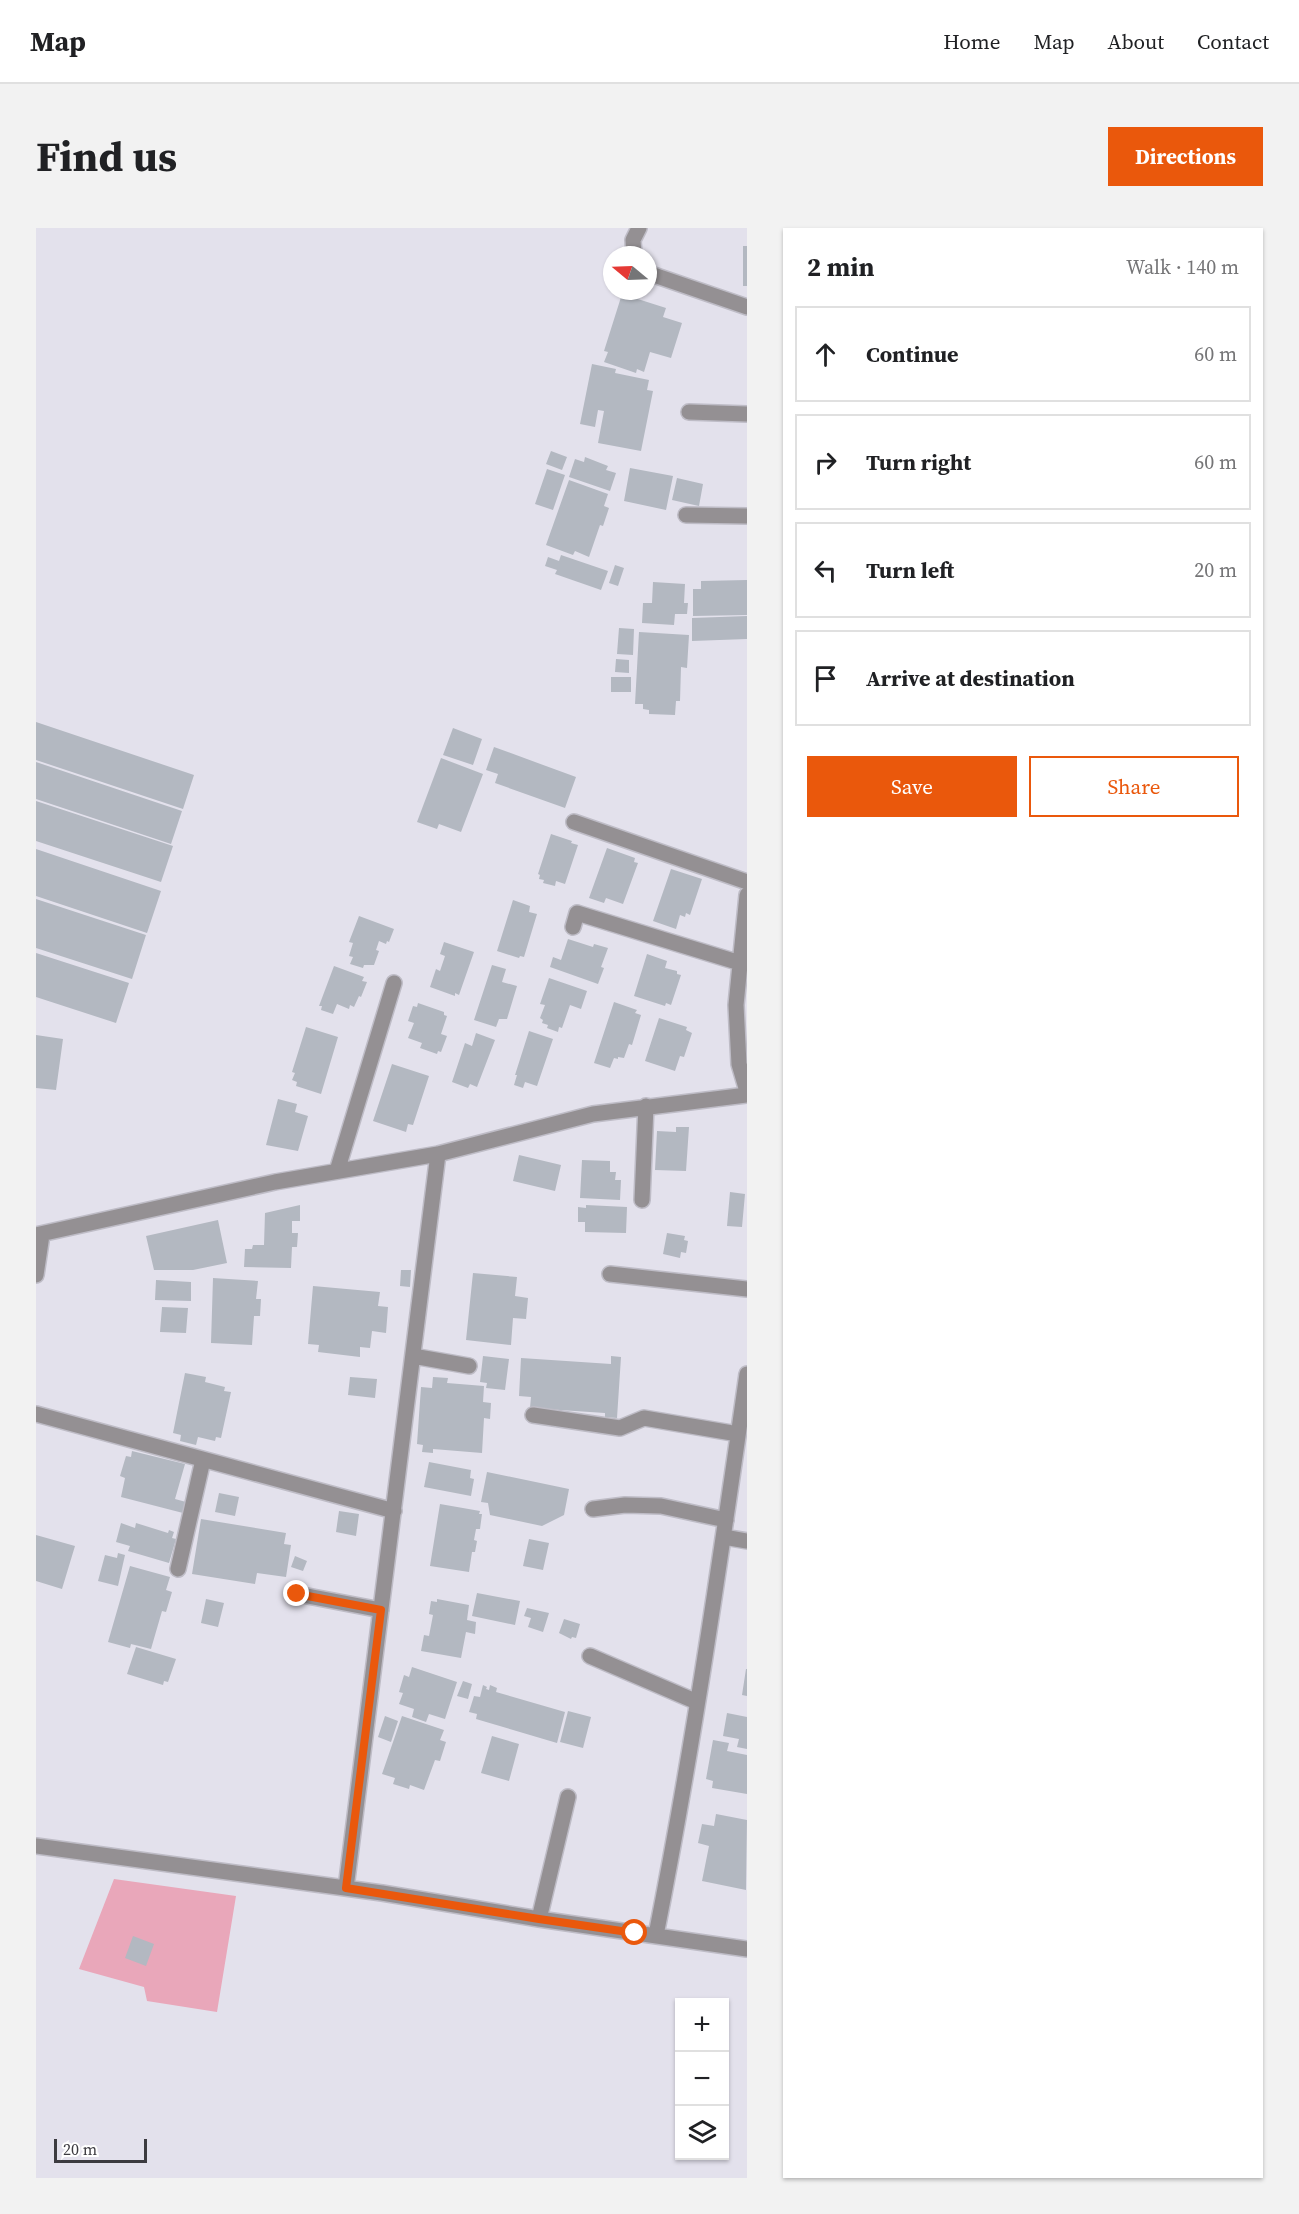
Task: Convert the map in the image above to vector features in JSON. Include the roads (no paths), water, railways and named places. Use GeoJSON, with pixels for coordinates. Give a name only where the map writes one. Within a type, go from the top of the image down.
{"type":"FeatureCollection","features":[{"type":"Feature","properties":{"kind":"street"},"geometry":{"type":"LineString","coordinates":[[633,246],[633,240],[639,228]]}},
{"type":"Feature","properties":{"kind":"street"},"geometry":{"type":"LineString","coordinates":[[657,276],[747,307]]}},
{"type":"Feature","properties":{"kind":"street"},"geometry":{"type":"LineString","coordinates":[[688,412],[747,414]]}},
{"type":"Feature","properties":{"kind":"street"},"geometry":{"type":"LineString","coordinates":[[686,515],[747,516]]}},
{"type":"Feature","properties":{"kind":"street"},"geometry":{"type":"LineString","coordinates":[[574,822],[747,882]]}},
{"type":"Feature","properties":{"kind":"street"},"geometry":{"type":"LineString","coordinates":[[36,1275],[39,1235],[275,1182],[438,1154],[593,1114],[747,1093],[739,1064],[736,1017],[747,896]]}},
{"type":"Feature","properties":{"kind":"street"},"geometry":{"type":"LineString","coordinates":[[573,927],[577,913],[740,963]]}},
{"type":"Feature","properties":{"kind":"street"},"geometry":{"type":"LineString","coordinates":[[337,1171],[394,983]]}},
{"type":"Feature","properties":{"kind":"street"},"geometry":{"type":"LineString","coordinates":[[642,1200],[646,1106]]}},
{"type":"Feature","properties":{"kind":"street"},"geometry":{"type":"LineString","coordinates":[[346,1888],[438,1154]]}},
{"type":"Feature","properties":{"kind":"street"},"geometry":{"type":"LineString","coordinates":[[610,1274],[747,1289]]}},
{"type":"Feature","properties":{"kind":"street"},"geometry":{"type":"LineString","coordinates":[[413,1356],[469,1366]]}},
{"type":"Feature","properties":{"kind":"street"},"geometry":{"type":"LineString","coordinates":[[656,1935],[678,1823],[724,1538],[747,1374]]}},
{"type":"Feature","properties":{"kind":"street"},"geometry":{"type":"LineString","coordinates":[[36,1414],[394,1511]]}},
{"type":"Feature","properties":{"kind":"street"},"geometry":{"type":"LineString","coordinates":[[533,1415],[620,1428],[644,1418],[738,1434]]}},
{"type":"Feature","properties":{"kind":"street"},"geometry":{"type":"LineString","coordinates":[[178,1569],[203,1460]]}},
{"type":"Feature","properties":{"kind":"street"},"geometry":{"type":"LineString","coordinates":[[593,1509],[625,1505],[661,1506],[726,1520]]}},
{"type":"Feature","properties":{"kind":"street"},"geometry":{"type":"LineString","coordinates":[[724,1538],[747,1541]]}},
{"type":"Feature","properties":{"kind":"street"},"geometry":{"type":"LineString","coordinates":[[297,1594],[381,1610]]}},
{"type":"Feature","properties":{"kind":"street"},"geometry":{"type":"LineString","coordinates":[[590,1656],[697,1702]]}},
{"type":"Feature","properties":{"kind":"street"},"geometry":{"type":"LineString","coordinates":[[539,1919],[568,1797]]}},
{"type":"Feature","properties":{"kind":"street"},"geometry":{"type":"LineString","coordinates":[[36,1846],[346,1888],[747,1949]]}}]}
